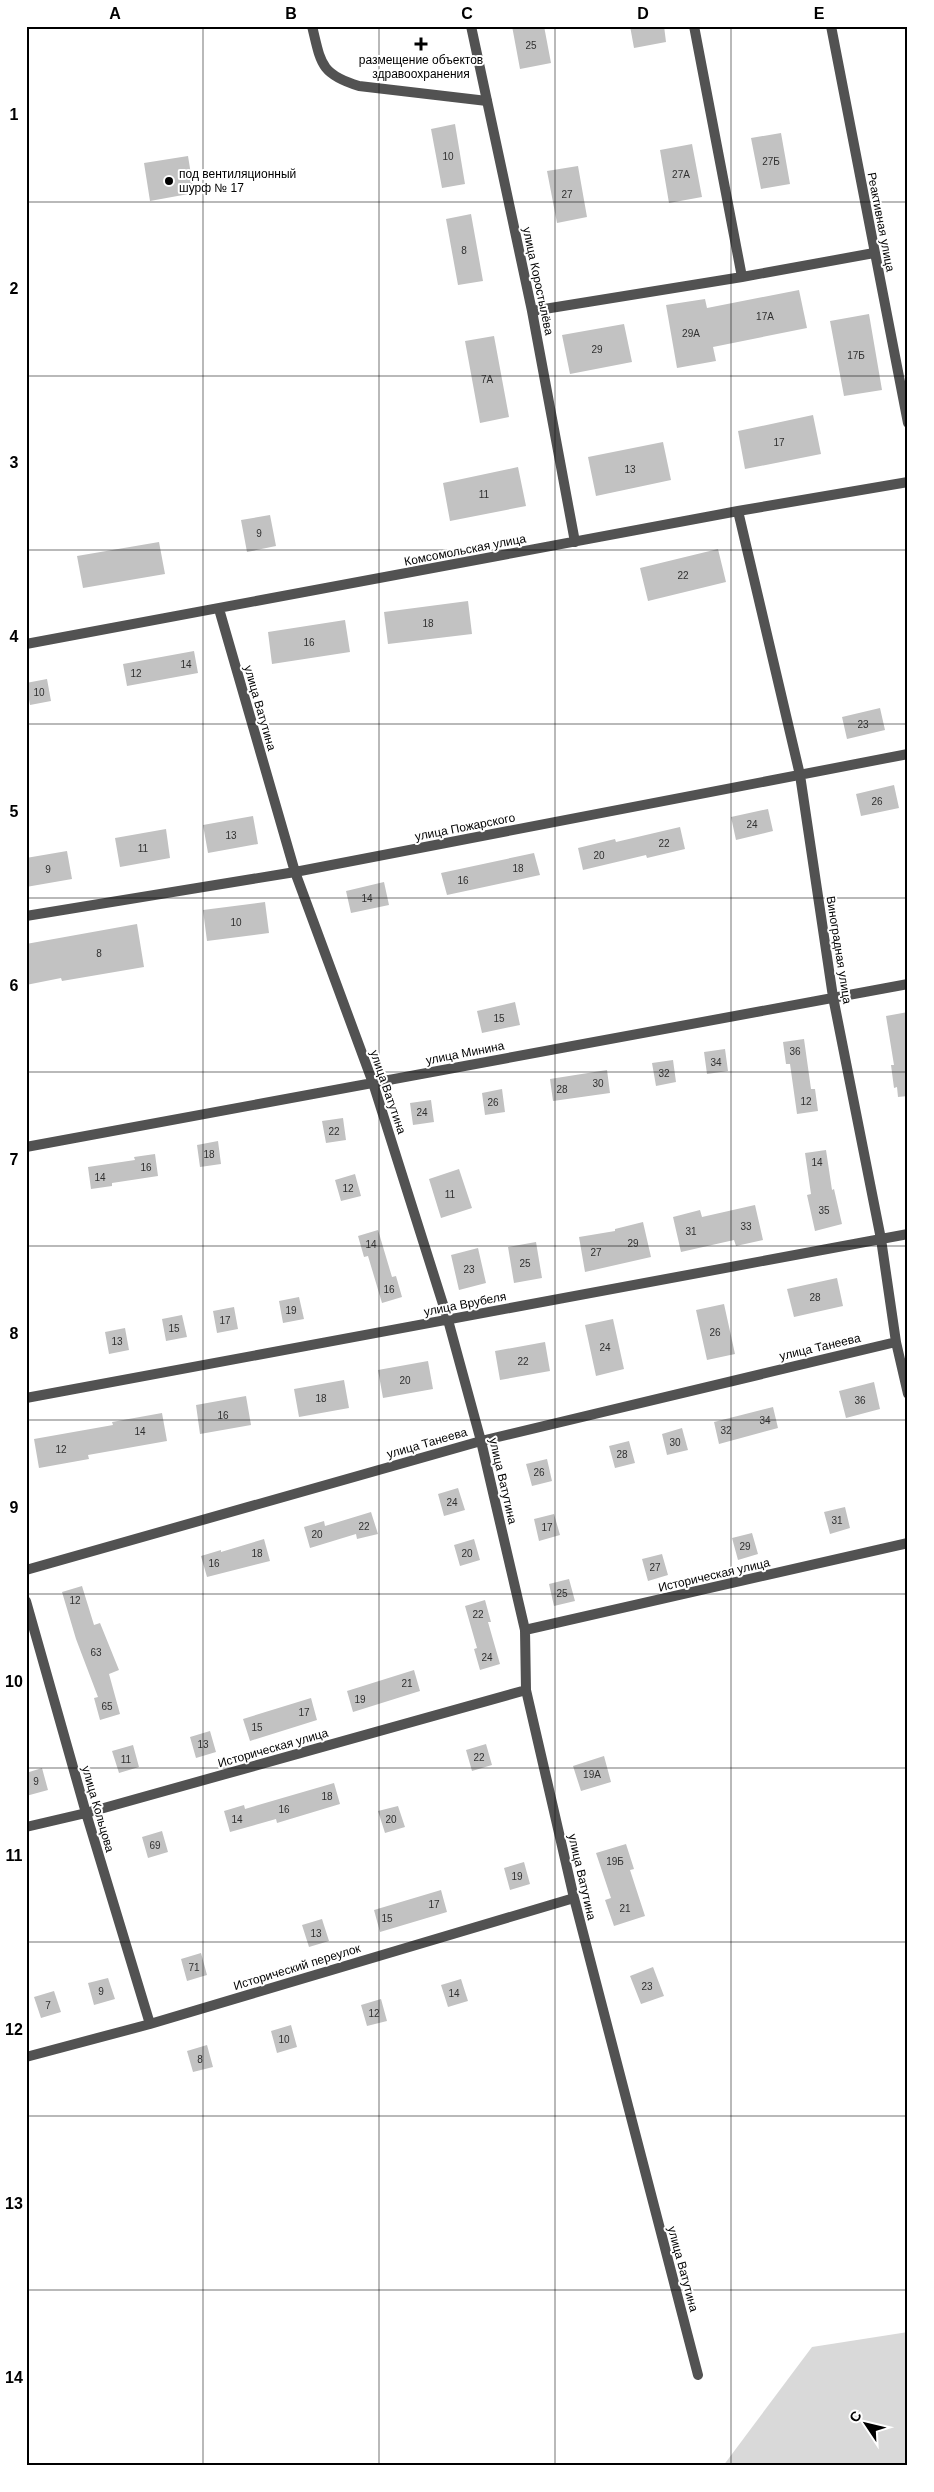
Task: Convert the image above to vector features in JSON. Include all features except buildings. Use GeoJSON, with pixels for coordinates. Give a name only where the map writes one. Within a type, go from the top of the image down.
{"type":"FeatureCollection","features":[{"type":"Feature","properties":{"kind":"street"},"geometry":{"type":"LineString","coordinates":[[312,26],[324,67],[338,80],[358,86],[487,101]]}},
{"type":"Feature","properties":{"kind":"street","name":"улица Коростылёва"},"geometry":{"type":"LineString","coordinates":[[471,26],[532,311],[575,542]]}},
{"type":"Feature","properties":{"kind":"street"},"geometry":{"type":"LineString","coordinates":[[694,26],[742,277]]}},
{"type":"Feature","properties":{"kind":"street","name":"Реактивная улица"},"geometry":{"type":"LineString","coordinates":[[831,26],[908,423]]}},
{"type":"Feature","properties":{"kind":"street"},"geometry":{"type":"LineString","coordinates":[[532,311],[742,277],[874,253]]}},
{"type":"Feature","properties":{"kind":"street","name":"Комсомольская улица"},"geometry":{"type":"LineString","coordinates":[[26,644],[738,511],[908,482]]}},
{"type":"Feature","properties":{"kind":"street","name":"Виноградная улица"},"geometry":{"type":"LineString","coordinates":[[738,511],[800,775],[833,997],[881,1239],[896,1342],[908,1394]]}},
{"type":"Feature","properties":{"kind":"street","name":"улица Ватутина"},"geometry":{"type":"LineString","coordinates":[[219,609],[295,872],[373,1083],[448,1320],[481,1441],[525,1630],[526,1690],[574,1898],[698,2374]]}},
{"type":"Feature","properties":{"kind":"street","name":"улица Пожарского"},"geometry":{"type":"LineString","coordinates":[[26,916],[295,872],[908,754]]}},
{"type":"Feature","properties":{"kind":"street","name":"улица Минина"},"geometry":{"type":"LineString","coordinates":[[26,1147],[908,984]]}},
{"type":"Feature","properties":{"kind":"street","name":"улица Врубеля"},"geometry":{"type":"LineString","coordinates":[[26,1398],[908,1234]]}},
{"type":"Feature","properties":{"kind":"street","name":"улица Танеева"},"geometry":{"type":"LineString","coordinates":[[26,1570],[481,1441],[896,1342]]}},
{"type":"Feature","properties":{"kind":"street","name":"Историческая улица"},"geometry":{"type":"LineString","coordinates":[[525,1630],[908,1544]]}},
{"type":"Feature","properties":{"kind":"street","name":"улица Кольцова"},"geometry":{"type":"LineString","coordinates":[[26,1601],[86,1813],[150,2024]]}},
{"type":"Feature","properties":{"kind":"street","name":"Историческая улица"},"geometry":{"type":"LineString","coordinates":[[26,1827],[86,1813],[526,1690]]}},
{"type":"Feature","properties":{"kind":"street","name":"Исторический переулок"},"geometry":{"type":"LineString","coordinates":[[26,2057],[150,2024],[574,1898]]}},
{"type":"Feature","properties":{"kind":"shaded area"},"geometry":{"type":"Polygon","coordinates":[[[908,2332],[908,2466],[723,2466],[812,2347],[908,2332]]]}},
{"type":"Feature","properties":{"kind":"place","name":"размещение объектов здравоохранения"},"geometry":{"type":"Point","coordinates":[421,44]}},
{"type":"Feature","properties":{"kind":"place","name":"под вентиляционный шурф № 17"},"geometry":{"type":"Point","coordinates":[169,181]}}]}
